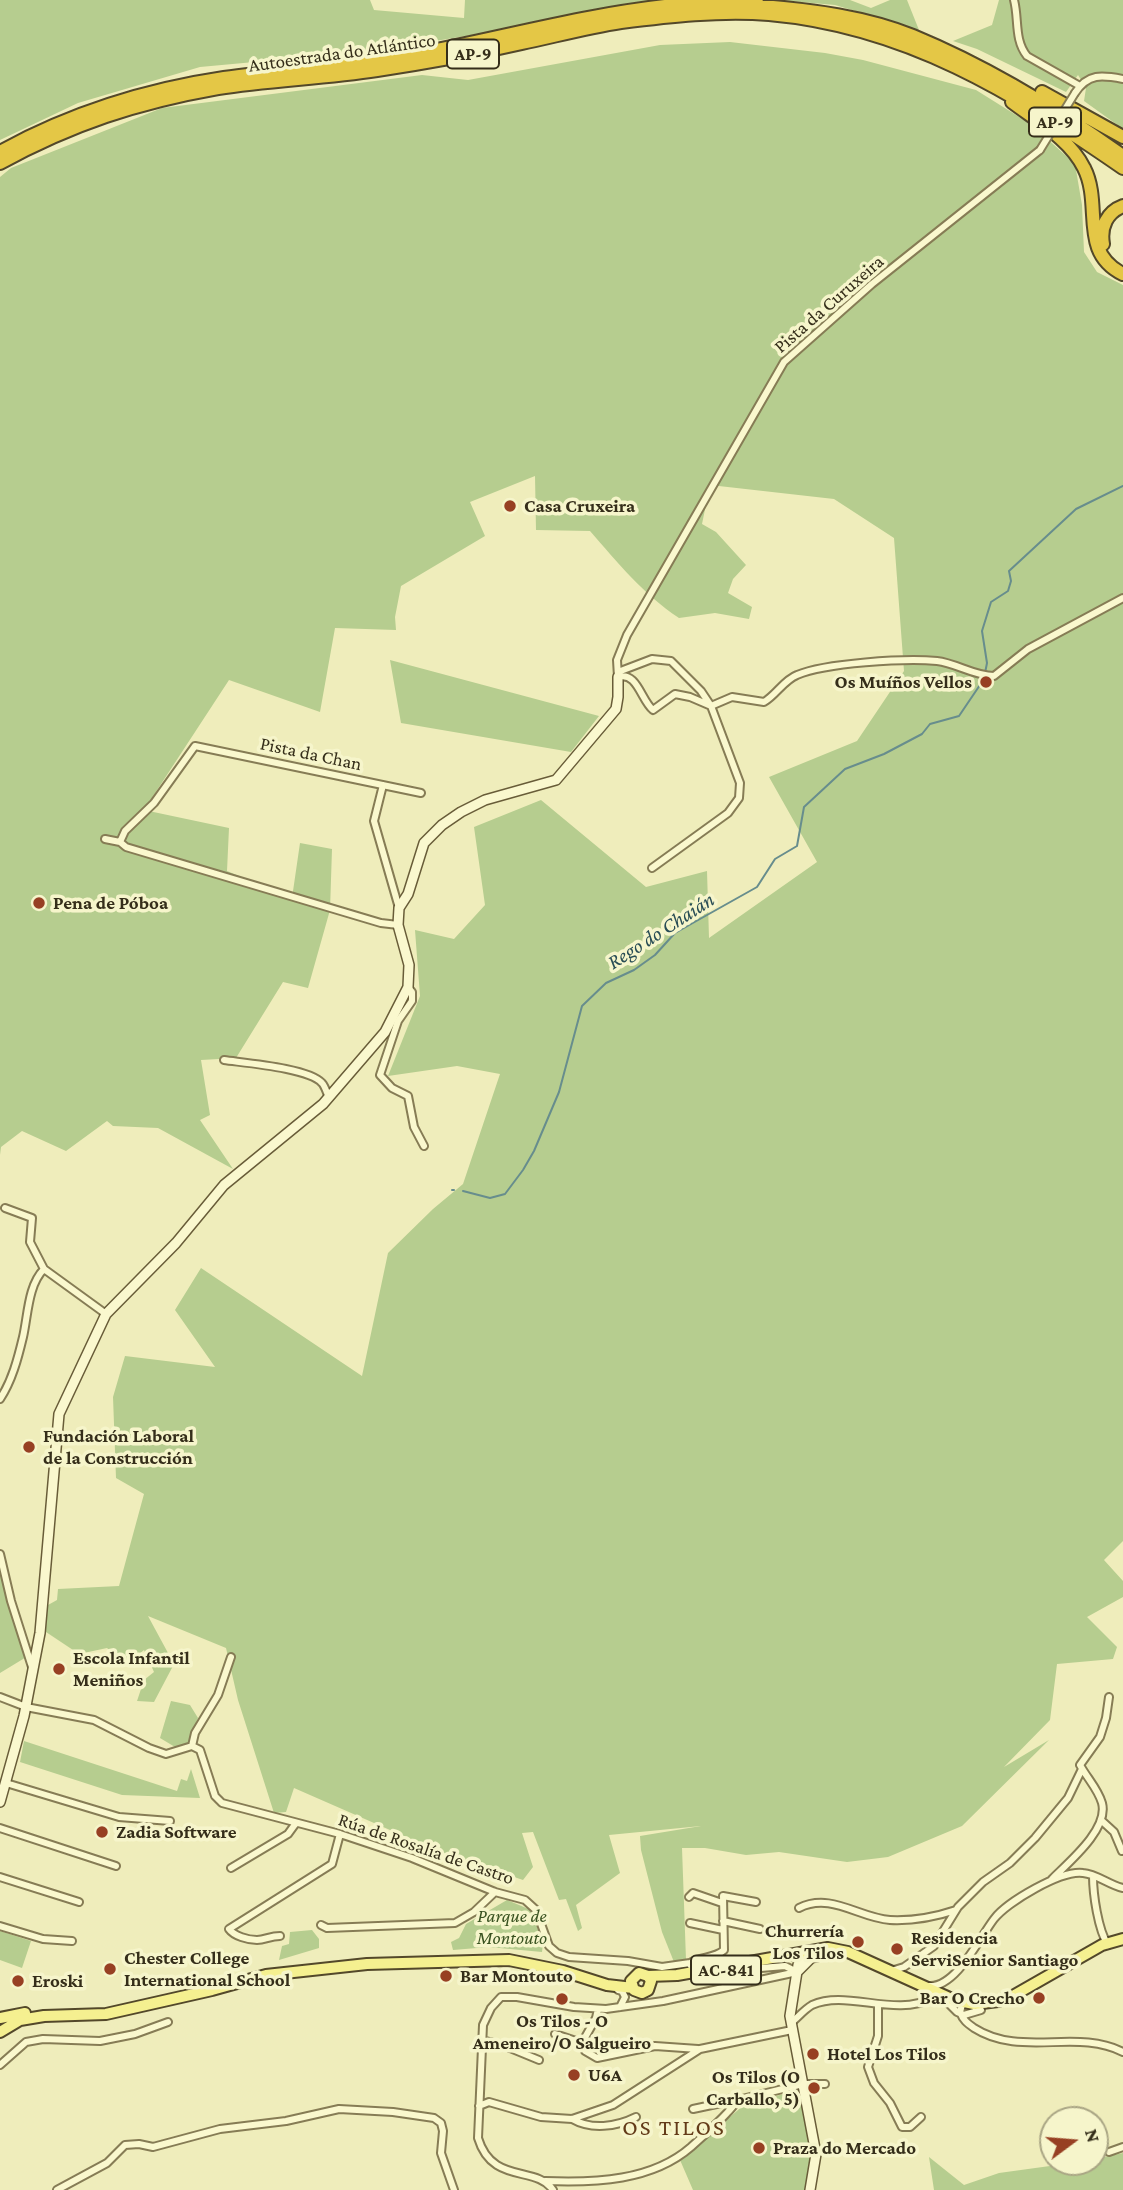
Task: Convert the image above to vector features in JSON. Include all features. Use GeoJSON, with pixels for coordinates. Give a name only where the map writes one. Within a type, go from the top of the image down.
{"type":"FeatureCollection","features":[{"type":"Feature","properties":{"kind":"highway","name":"Autoestrada do Atlántico"},"geometry":{"type":"LineString","coordinates":[[0,152],[42,129],[76,116],[134,97],[180,86],[441,50],[599,16],[687,4],[730,3],[793,8],[835,15],[911,35],[1044,102],[1123,156]]}},
{"type":"Feature","properties":{"kind":"highway","name":"Autoestrada do Atlántico"},"geometry":{"type":"LineString","coordinates":[[0,163],[45,138],[93,119],[170,97],[220,88],[374,71],[471,54],[617,23],[718,13],[769,14],[834,24],[916,48],[1032,106],[1123,168]]}},
{"type":"Feature","properties":{"kind":"highway"},"geometry":{"type":"LineString","coordinates":[[911,35],[982,60],[1123,137]]}},
{"type":"Feature","properties":{"kind":"highway"},"geometry":{"type":"LineString","coordinates":[[984,81],[1066,143],[1077,155],[1090,181],[1096,245],[1107,265],[1123,274]]}},
{"type":"Feature","properties":{"kind":"highway"},"geometry":{"type":"LineString","coordinates":[[1123,206],[1113,210],[1105,222],[1102,242],[1112,261],[1123,267]]}},
{"type":"Feature","properties":{"kind":"main road","name":"AC-841"},"geometry":{"type":"LineString","coordinates":[[961,2008],[1011,1997],[1108,1945],[1123,1941]]}},
{"type":"Feature","properties":{"kind":"main road","name":"AC-841"},"geometry":{"type":"LineString","coordinates":[[0,2032],[20,2020],[44,2015],[106,2014],[266,1975],[367,1964],[509,1960],[569,1973],[642,1982],[691,1967],[820,1947],[848,1952],[961,2008],[981,2010],[1006,2003],[1108,1945]]}},
{"type":"Feature","properties":{"kind":"main road","name":"AC-841"},"geometry":{"type":"LineString","coordinates":[[569,1973],[607,1985],[829,1954],[853,1960],[928,1991]]}},
{"type":"Feature","properties":{"kind":"main road","name":"AC-841"},"geometry":{"type":"LineString","coordinates":[[0,2018],[46,2010],[83,2014]]}},
{"type":"Feature","properties":{"kind":"street"},"geometry":{"type":"LineString","coordinates":[[1014,0],[1019,40],[1027,56],[1080,86],[1094,76],[1123,79]]}},
{"type":"Feature","properties":{"kind":"street","name":"Pista da Curuxeira"},"geometry":{"type":"LineString","coordinates":[[618,674],[617,660],[627,635],[784,362],[872,284],[1040,150],[1080,86]]}},
{"type":"Feature","properties":{"kind":"street"},"geometry":{"type":"LineString","coordinates":[[618,674],[632,678],[652,710],[675,694],[711,706],[732,697],[764,702],[795,676],[818,669],[902,660],[939,661],[985,675],[999,674],[1028,649],[1123,598]]}},
{"type":"Feature","properties":{"kind":"street"},"geometry":{"type":"LineString","coordinates":[[618,674],[652,659],[668,659],[701,691],[711,706],[740,783],[739,798],[728,813],[652,868]]}},
{"type":"Feature","properties":{"kind":"street"},"geometry":{"type":"LineString","coordinates":[[399,908],[408,894],[424,843],[433,833],[461,812],[485,800],[556,780],[616,709],[618,674]]}},
{"type":"Feature","properties":{"kind":"street","name":"Pista da Chan"},"geometry":{"type":"LineString","coordinates":[[120,842],[125,831],[154,803],[195,746],[421,793]]}},
{"type":"Feature","properties":{"kind":"street"},"geometry":{"type":"LineString","coordinates":[[0,1802],[26,1707],[40,1633],[59,1414],[106,1314],[176,1244],[224,1185],[329,1098],[385,1032],[408,987],[409,965],[398,925],[399,908],[374,821],[383,785]]}},
{"type":"Feature","properties":{"kind":"street"},"geometry":{"type":"LineString","coordinates":[[105,839],[369,919],[398,925]]}},
{"type":"Feature","properties":{"kind":"street"},"geometry":{"type":"LineString","coordinates":[[408,987],[412,992],[412,1001],[398,1021],[380,1075],[392,1088],[408,1096],[414,1127],[424,1146]]}},
{"type":"Feature","properties":{"kind":"street"},"geometry":{"type":"LineString","coordinates":[[224,1060],[266,1065],[312,1075],[322,1083],[329,1098]]}},
{"type":"Feature","properties":{"kind":"street"},"geometry":{"type":"LineString","coordinates":[[5,1208],[32,1218],[32,1247],[44,1269],[106,1314]]}},
{"type":"Feature","properties":{"kind":"street"},"geometry":{"type":"LineString","coordinates":[[0,1399],[8,1388],[23,1339],[32,1290],[39,1273],[44,1269]]}},
{"type":"Feature","properties":{"kind":"street"},"geometry":{"type":"LineString","coordinates":[[0,1554],[11,1601],[34,1671]]}},
{"type":"Feature","properties":{"kind":"street"},"geometry":{"type":"LineString","coordinates":[[0,1697],[26,1707],[94,1720],[166,1754],[192,1746],[195,1733],[218,1695],[232,1657]]}},
{"type":"Feature","properties":{"kind":"street"},"geometry":{"type":"LineString","coordinates":[[479,2106],[489,2102],[541,2117],[572,2119],[613,2105],[700,2049],[791,2027],[810,2006],[829,2001],[878,2005],[917,2004],[928,1991],[944,1981],[973,1954],[995,1917],[1048,1882],[1078,1853],[1102,1821],[1103,1807],[1082,1769],[1081,1761],[1100,1737],[1109,1697]]}},
{"type":"Feature","properties":{"kind":"street","name":"Rúa de Rosalía de Castro"},"geometry":{"type":"LineString","coordinates":[[192,1746],[200,1751],[215,1796],[222,1803],[340,1834],[412,1858],[495,1892],[525,1900],[536,1910],[549,1946],[557,1953],[569,1957],[628,1961]]}},
{"type":"Feature","properties":{"kind":"street"},"geometry":{"type":"LineString","coordinates":[[865,1961],[894,1970],[904,1967],[934,1945],[956,1910],[983,1882],[1010,1863],[1054,1817],[1068,1798],[1082,1769]]}},
{"type":"Feature","properties":{"kind":"street"},"geometry":{"type":"LineString","coordinates":[[6,1783],[119,1817],[170,1821]]}},
{"type":"Feature","properties":{"kind":"street"},"geometry":{"type":"LineString","coordinates":[[1102,1821],[1119,1839],[1122,1851]]}},
{"type":"Feature","properties":{"kind":"street"},"geometry":{"type":"LineString","coordinates":[[231,1868],[288,1834],[296,1823]]}},
{"type":"Feature","properties":{"kind":"street"},"geometry":{"type":"LineString","coordinates":[[0,1828],[116,1866]]}},
{"type":"Feature","properties":{"kind":"street"},"geometry":{"type":"LineString","coordinates":[[281,1937],[270,1936],[258,1941],[233,1934],[229,1929],[332,1864],[340,1834]]}},
{"type":"Feature","properties":{"kind":"street"},"geometry":{"type":"LineString","coordinates":[[1048,1882],[1080,1872],[1123,1888]]}},
{"type":"Feature","properties":{"kind":"street"},"geometry":{"type":"LineString","coordinates":[[1093,1876],[1093,1891],[1103,1937],[1108,1945]]}},
{"type":"Feature","properties":{"kind":"street"},"geometry":{"type":"LineString","coordinates":[[0,1877],[79,1902]]}},
{"type":"Feature","properties":{"kind":"street"},"geometry":{"type":"LineString","coordinates":[[321,1925],[327,1928],[455,1923],[474,1912],[495,1892]]}},
{"type":"Feature","properties":{"kind":"street"},"geometry":{"type":"LineString","coordinates":[[689,1897],[693,1893],[722,1903]]}},
{"type":"Feature","properties":{"kind":"street"},"geometry":{"type":"LineString","coordinates":[[631,2006],[649,1968],[691,1967],[696,1959],[718,1955],[724,1950],[723,1896],[756,1902]]}},
{"type":"Feature","properties":{"kind":"street"},"geometry":{"type":"LineString","coordinates":[[799,1908],[812,1903],[849,1906],[890,1920],[937,1917],[956,1910]]}},
{"type":"Feature","properties":{"kind":"street"},"geometry":{"type":"LineString","coordinates":[[723,1922],[760,1929]]}},
{"type":"Feature","properties":{"kind":"street"},"geometry":{"type":"LineString","coordinates":[[690,1923],[723,1930]]}},
{"type":"Feature","properties":{"kind":"street"},"geometry":{"type":"LineString","coordinates":[[0,1926],[43,1939],[72,1941]]}},
{"type":"Feature","properties":{"kind":"street"},"geometry":{"type":"LineString","coordinates":[[810,2190],[816,2154],[791,2027],[797,1972],[803,1956],[817,1951],[848,1952]]}},
{"type":"Feature","properties":{"kind":"street"},"geometry":{"type":"LineString","coordinates":[[657,2001],[797,1972],[807,1961],[829,1954]]}},
{"type":"Feature","properties":{"kind":"street"},"geometry":{"type":"LineString","coordinates":[[628,1961],[657,2001]]}},
{"type":"Feature","properties":{"kind":"street"},"geometry":{"type":"LineString","coordinates":[[628,1961],[657,2001]]}},
{"type":"Feature","properties":{"kind":"street"},"geometry":{"type":"LineString","coordinates":[[631,2006],[642,1982],[656,1966]]}},
{"type":"Feature","properties":{"kind":"street"},"geometry":{"type":"LineString","coordinates":[[719,1971],[785,1966],[797,1972]]}},
{"type":"Feature","properties":{"kind":"street"},"geometry":{"type":"LineString","coordinates":[[904,1967],[902,1973],[909,1980]]}},
{"type":"Feature","properties":{"kind":"street"},"geometry":{"type":"LineString","coordinates":[[944,1981],[940,1990],[961,2008],[974,2027],[1001,2041],[1041,2044],[1075,2042],[1108,2045],[1123,2052]]}},
{"type":"Feature","properties":{"kind":"street"},"geometry":{"type":"LineString","coordinates":[[607,1985],[624,1994],[624,2002],[620,2007]]}},
{"type":"Feature","properties":{"kind":"street"},"geometry":{"type":"LineString","coordinates":[[631,2006],[598,2009],[501,1997],[486,2016],[482,2040],[478,2138],[484,2153],[502,2168],[545,2182],[612,2179],[667,2164],[688,2149],[733,2105]]}},
{"type":"Feature","properties":{"kind":"street"},"geometry":{"type":"LineString","coordinates":[[878,2005],[879,2029],[868,2064],[870,2074],[890,2103],[902,2127],[910,2127],[921,2117]]}},
{"type":"Feature","properties":{"kind":"street"},"geometry":{"type":"LineString","coordinates":[[598,2009],[583,2041],[585,2051],[597,2058],[663,2045],[700,2049]]}},
{"type":"Feature","properties":{"kind":"street"},"geometry":{"type":"LineString","coordinates":[[0,2065],[26,2042],[43,2039],[100,2041],[135,2034],[168,2022]]}},
{"type":"Feature","properties":{"kind":"street"},"geometry":{"type":"LineString","coordinates":[[555,2034],[583,2041]]}},
{"type":"Feature","properties":{"kind":"street"},"geometry":{"type":"LineString","coordinates":[[482,2040],[539,2060]]}},
{"type":"Feature","properties":{"kind":"street"},"geometry":{"type":"LineString","coordinates":[[693,2109],[726,2102],[726,2106],[733,2105],[803,2084],[824,2084]]}},
{"type":"Feature","properties":{"kind":"street"},"geometry":{"type":"LineString","coordinates":[[57,2190],[107,2163],[125,2145],[153,2147],[200,2132],[286,2122],[339,2109],[369,2109],[434,2118],[441,2123],[441,2153],[454,2190]]}},
{"type":"Feature","properties":{"kind":"street"},"geometry":{"type":"LineString","coordinates":[[572,2119],[585,2127],[615,2124],[636,2117]]}},
{"type":"Feature","properties":{"kind":"street"},"geometry":{"type":"LineString","coordinates":[[1109,2152],[1123,2147]]}},
{"type":"Feature","properties":{"kind":"street"},"geometry":{"type":"LineString","coordinates":[[545,2182],[553,2190]]}},
{"type":"Feature","properties":{"kind":"street"},"geometry":{"type":"LineString","coordinates":[[563,2190],[571,2182]]}},
{"type":"Feature","properties":{"kind":"green space"},"geometry":{"type":"Polygon","coordinates":[[[0,0],[370,0],[374,10],[464,18],[465,0],[669,0],[637,2],[478,34],[374,51],[200,67],[78,103],[0,140],[0,0]]]}},
{"type":"Feature","properties":{"kind":"green space"},"geometry":{"type":"Polygon","coordinates":[[[778,0],[850,0],[871,8],[890,0],[907,0],[919,30],[835,5],[778,0]]]}},
{"type":"Feature","properties":{"kind":"green space"},"geometry":{"type":"Polygon","coordinates":[[[999,0],[1123,0],[1123,129],[1084,101],[1086,88],[1078,75],[1066,92],[977,49],[953,41],[992,25],[999,0]]]}},
{"type":"Feature","properties":{"kind":"green space"},"geometry":{"type":"Polygon","coordinates":[[[730,42],[863,60],[976,90],[1032,125],[1075,164],[1082,205],[1084,252],[1097,272],[1123,285],[1123,1541],[1104,1560],[1123,1581],[1123,1597],[1087,1617],[1117,1647],[1113,1659],[1057,1664],[1050,1720],[1004,1767],[1049,1740],[962,1826],[888,1857],[847,1862],[779,1852],[746,1855],[705,1848],[682,1848],[686,1960],[674,1962],[662,1932],[641,1850],[640,1836],[701,1826],[609,1835],[620,1873],[576,1905],[582,1928],[578,1931],[566,1899],[559,1900],[533,1832],[522,1833],[533,1867],[523,1880],[438,1851],[294,1788],[286,1812],[274,1813],[238,1700],[226,1648],[148,1616],[174,1664],[154,1702],[137,1701],[144,1680],[154,1672],[144,1650],[126,1665],[107,1648],[79,1654],[43,1630],[48,1605],[57,1600],[58,1589],[119,1586],[144,1494],[116,1478],[113,1397],[125,1356],[215,1367],[175,1310],[201,1268],[362,1376],[388,1253],[463,1184],[500,1074],[457,1066],[388,1076],[420,996],[415,930],[454,939],[485,905],[474,827],[541,800],[646,887],[707,871],[709,938],[817,862],[769,777],[857,741],[904,671],[894,538],[834,499],[710,485],[702,524],[716,532],[746,565],[733,579],[728,593],[752,607],[749,619],[715,613],[679,618],[642,588],[590,531],[536,530],[535,476],[470,502],[485,536],[401,586],[395,617],[396,630],[335,628],[320,712],[229,680],[144,810],[229,828],[227,871],[292,898],[300,843],[332,849],[330,910],[308,988],[283,982],[236,1058],[201,1060],[210,1115],[200,1120],[233,1169],[158,1128],[113,1126],[107,1121],[66,1151],[22,1131],[1,1147],[0,1155],[0,177],[11,168],[162,108],[422,75],[468,80],[660,45],[730,42]]]}},
{"type":"Feature","properties":{"kind":"green space"},"geometry":{"type":"Polygon","coordinates":[[[390,660],[599,716],[571,752],[401,723],[390,660]]]}},
{"type":"Feature","properties":{"kind":"green space"},"geometry":{"type":"Polygon","coordinates":[[[0,1549],[28,1656],[0,1673],[0,1549]]]}},
{"type":"Feature","properties":{"kind":"green space"},"geometry":{"type":"Polygon","coordinates":[[[171,1701],[190,1705],[198,1718],[188,1743],[175,1747],[160,1738],[171,1701]]]}},
{"type":"Feature","properties":{"kind":"green space"},"geometry":{"type":"Polygon","coordinates":[[[24,1741],[177,1791],[181,1779],[187,1781],[191,1769],[200,1798],[122,1795],[20,1762],[24,1741]]]}},
{"type":"Feature","properties":{"kind":"green space","name":"Parque de Montouto"},"geometry":{"type":"Polygon","coordinates":[[[507,1900],[531,1910],[543,1943],[542,1952],[489,1947],[453,1950],[451,1942],[459,1938],[466,1924],[507,1900]]]}},
{"type":"Feature","properties":{"kind":"green space"},"geometry":{"type":"Polygon","coordinates":[[[312,1930],[319,1939],[319,1948],[279,1960],[282,1946],[289,1944],[290,1932],[312,1930]]]}},
{"type":"Feature","properties":{"kind":"green space"},"geometry":{"type":"Polygon","coordinates":[[[0,1931],[31,1941],[22,1968],[0,1960],[0,1931]]]}},
{"type":"Feature","properties":{"kind":"green space"},"geometry":{"type":"Polygon","coordinates":[[[799,2090],[812,2154],[806,2190],[693,2190],[680,2160],[745,2104],[799,2090]]]}},
{"type":"Feature","properties":{"kind":"green space"},"geometry":{"type":"Polygon","coordinates":[[[1123,2153],[1123,2190],[934,2190],[929,2157],[964,2185],[999,2173],[1039,2168],[1039,2176],[1109,2176],[1109,2156],[1123,2153]]]}},
{"type":"Feature","properties":{"kind":"waterway","name":"Rego do Chaián"},"geometry":{"type":"LineString","coordinates":[[985,673],[987,663],[982,631],[991,602],[1008,591],[1011,581],[1009,571],[1076,509],[1123,486]]}},
{"type":"Feature","properties":{"kind":"waterway","name":"Rego do Chaián"},"geometry":{"type":"LineString","coordinates":[[463,1191],[490,1198],[505,1194],[523,1170],[559,1092],[582,1006],[606,983],[634,970],[655,955],[675,933],[757,887],[775,859],[797,846],[804,807],[845,769],[884,754],[922,734],[930,724],[959,716],[984,679]]}},
{"type":"Feature","properties":{"kind":"place","name":"Casa Cruxeira"},"geometry":{"type":"Point","coordinates":[510,506]}},
{"type":"Feature","properties":{"kind":"place","name":"Os Muíños Vellos"},"geometry":{"type":"Point","coordinates":[986,682]}},
{"type":"Feature","properties":{"kind":"place","name":"Pena de Póboa"},"geometry":{"type":"Point","coordinates":[39,903]}},
{"type":"Feature","properties":{"kind":"place","name":"Fundación Laboral de la Construcción"},"geometry":{"type":"Point","coordinates":[29,1447]}},
{"type":"Feature","properties":{"kind":"place","name":"Escola Infantil Meniños"},"geometry":{"type":"Point","coordinates":[59,1669]}},
{"type":"Feature","properties":{"kind":"place","name":"Zadia Software"},"geometry":{"type":"Point","coordinates":[102,1832]}},
{"type":"Feature","properties":{"kind":"place","name":"Churrería Los Tilos"},"geometry":{"type":"Point","coordinates":[858,1942]}},
{"type":"Feature","properties":{"kind":"place","name":"Residencia ServiSenior Santiago"},"geometry":{"type":"Point","coordinates":[897,1949]}},
{"type":"Feature","properties":{"kind":"place","name":"Chester College International School"},"geometry":{"type":"Point","coordinates":[110,1969]}},
{"type":"Feature","properties":{"kind":"place","name":"Bar Montouto"},"geometry":{"type":"Point","coordinates":[446,1976]}},
{"type":"Feature","properties":{"kind":"place","name":"Eroski"},"geometry":{"type":"Point","coordinates":[18,1981]}},
{"type":"Feature","properties":{"kind":"place","name":"Bar O Crecho"},"geometry":{"type":"Point","coordinates":[1039,1998]}},
{"type":"Feature","properties":{"kind":"place","name":"Os Tilos - O Ameneiro/O Salgueiro"},"geometry":{"type":"Point","coordinates":[562,1999]}},
{"type":"Feature","properties":{"kind":"place","name":"Hotel Los Tilos"},"geometry":{"type":"Point","coordinates":[813,2054]}},
{"type":"Feature","properties":{"kind":"place","name":"U6A"},"geometry":{"type":"Point","coordinates":[574,2075]}},
{"type":"Feature","properties":{"kind":"place","name":"Os Tilos (O Carballo, 5)"},"geometry":{"type":"Point","coordinates":[814,2088]}},
{"type":"Feature","properties":{"kind":"place","name":"Praza do Mercado"},"geometry":{"type":"Point","coordinates":[759,2148]}},
{"type":"Feature","properties":{"kind":"district","name":"OS TILOS"},"geometry":{"type":"Point","coordinates":[674,2128]}}]}
